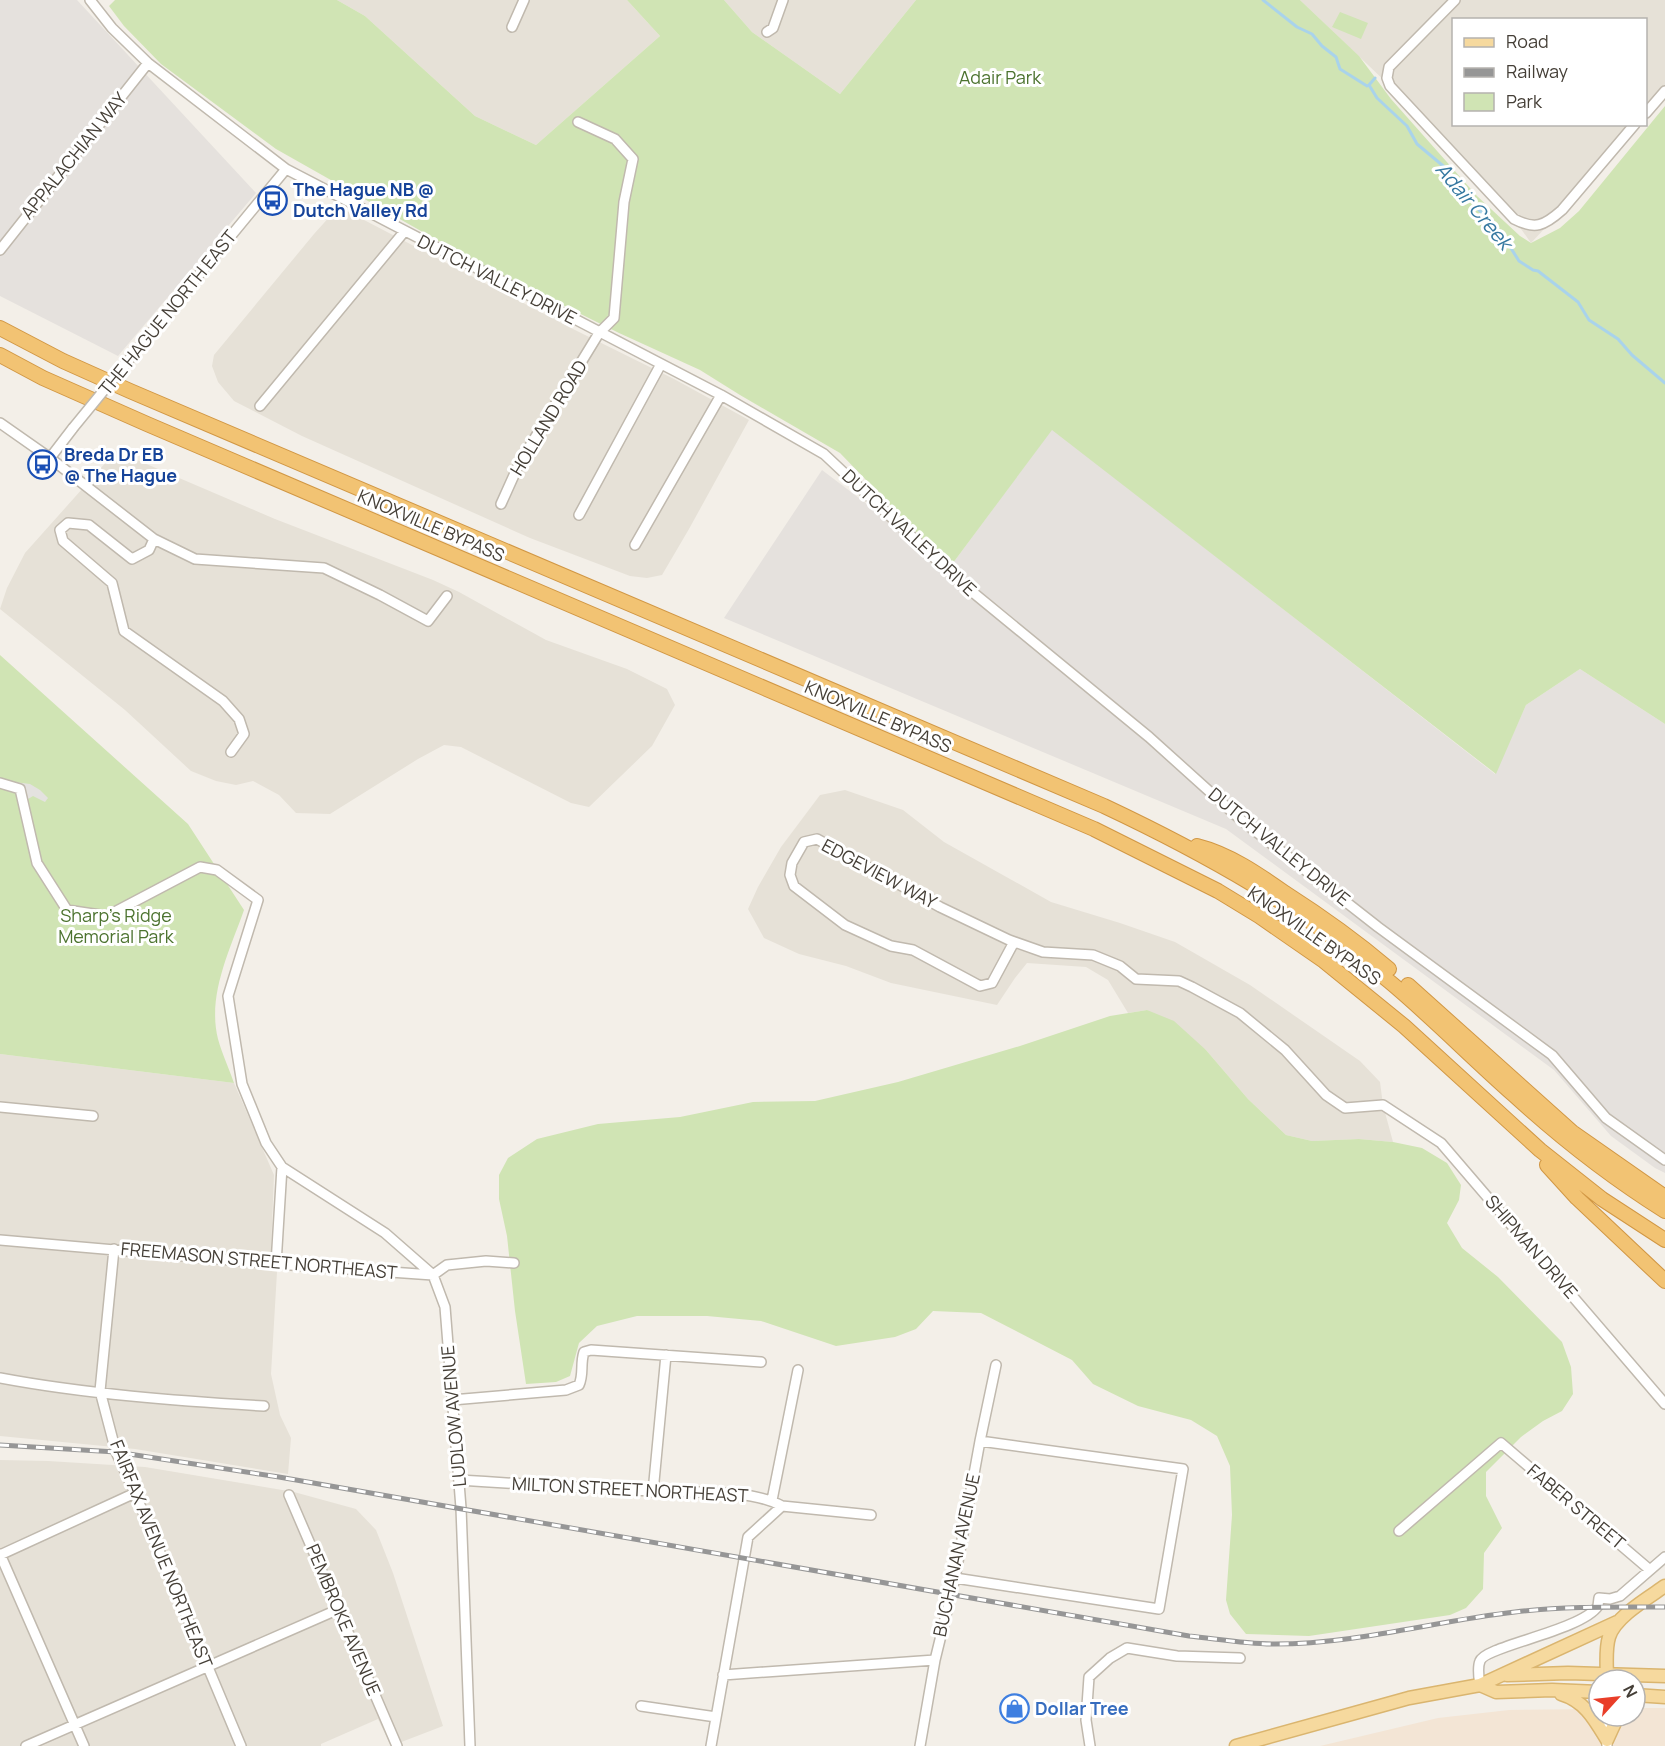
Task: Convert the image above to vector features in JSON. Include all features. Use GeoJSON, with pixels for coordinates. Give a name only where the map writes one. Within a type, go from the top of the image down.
{"type":"FeatureCollection","features":[{"type":"Feature","properties":{"kind":"highway","name":"KNOXVILLE BYPASS"},"geometry":{"type":"LineString","coordinates":[[0,328],[63,361],[130,391],[1104,806],[1173,840],[1263,890],[1356,955],[1421,1008],[1549,1127],[1665,1211]]}},
{"type":"Feature","properties":{"kind":"highway","name":"KNOXVILLE BYPASS"},"geometry":{"type":"LineString","coordinates":[[0,356],[42,378],[157,428],[1094,829],[1197,879],[1259,916],[1348,979],[1404,1026],[1540,1150],[1602,1199],[1665,1240]]}},
{"type":"Feature","properties":{"kind":"highway"},"geometry":{"type":"LineString","coordinates":[[1173,840],[1216,851],[1267,880],[1321,916],[1433,1006],[1572,1132],[1665,1197]]}},
{"type":"Feature","properties":{"kind":"highway"},"geometry":{"type":"LineString","coordinates":[[1506,1121],[1577,1198],[1665,1281]]}},
{"type":"Feature","properties":{"kind":"main road"},"geometry":{"type":"LineString","coordinates":[[1236,1746],[1416,1696],[1480,1685],[1498,1675],[1554,1653],[1617,1622],[1665,1586]]}},
{"type":"Feature","properties":{"kind":"main road"},"geometry":{"type":"LineString","coordinates":[[1607,1668],[1608,1642],[1617,1622]]}},
{"type":"Feature","properties":{"kind":"main road"},"geometry":{"type":"LineString","coordinates":[[1498,1675],[1568,1673],[1587,1675]]}},
{"type":"Feature","properties":{"kind":"main road"},"geometry":{"type":"LineString","coordinates":[[1647,1677],[1665,1676]]}},
{"type":"Feature","properties":{"kind":"main road"},"geometry":{"type":"LineString","coordinates":[[1480,1685],[1496,1692],[1587,1692]]}},
{"type":"Feature","properties":{"kind":"main road"},"geometry":{"type":"LineString","coordinates":[[1545,1690],[1572,1698],[1583,1706],[1594,1718],[1607,1743]]}},
{"type":"Feature","properties":{"kind":"main road"},"geometry":{"type":"LineString","coordinates":[[1647,1697],[1665,1697]]}},
{"type":"Feature","properties":{"kind":"main road"},"geometry":{"type":"LineString","coordinates":[[1607,1743],[1613,1728]]}},
{"type":"Feature","properties":{"kind":"street","name":"DUTCH VALLEY DRIVE"},"geometry":{"type":"LineString","coordinates":[[90,0],[112,28],[148,63],[286,170],[721,395],[824,454],[959,581],[1149,737],[1240,819],[1378,927],[1552,1055],[1606,1118],[1665,1160]]}},
{"type":"Feature","properties":{"kind":"street"},"geometry":{"type":"LineString","coordinates":[[512,27],[524,0]]}},
{"type":"Feature","properties":{"kind":"street"},"geometry":{"type":"LineString","coordinates":[[768,32],[773,28],[783,0]]}},
{"type":"Feature","properties":{"kind":"street"},"geometry":{"type":"LineString","coordinates":[[1455,0],[1389,67],[1387,78],[1390,86],[1514,219],[1530,225],[1548,223],[1562,210],[1633,126]]}},
{"type":"Feature","properties":{"kind":"street","name":"APPALACHIAN WAY"},"geometry":{"type":"LineString","coordinates":[[0,250],[148,63]]}},
{"type":"Feature","properties":{"kind":"street"},"geometry":{"type":"LineString","coordinates":[[1647,112],[1665,91]]}},
{"type":"Feature","properties":{"kind":"street","name":"HOLLAND ROAD"},"geometry":{"type":"LineString","coordinates":[[501,504],[519,464],[599,333],[614,318],[624,202],[633,159],[615,139],[578,122]]}},
{"type":"Feature","properties":{"kind":"street","name":"THE HAGUE NORTH EAST"},"geometry":{"type":"LineString","coordinates":[[50,458],[286,170]]}},
{"type":"Feature","properties":{"kind":"street"},"geometry":{"type":"LineString","coordinates":[[260,406],[404,232]]}},
{"type":"Feature","properties":{"kind":"street"},"geometry":{"type":"LineString","coordinates":[[579,515],[661,364]]}},
{"type":"Feature","properties":{"kind":"street"},"geometry":{"type":"LineString","coordinates":[[635,545],[721,395]]}},
{"type":"Feature","properties":{"kind":"street"},"geometry":{"type":"LineString","coordinates":[[0,423],[50,458],[154,539],[195,559],[324,568],[428,621],[447,596]]}},
{"type":"Feature","properties":{"kind":"street"},"geometry":{"type":"LineString","coordinates":[[154,539],[149,550],[132,560],[89,525],[68,523],[60,530],[63,541],[112,583],[124,631],[223,701],[239,719],[244,734],[231,752]]}},
{"type":"Feature","properties":{"kind":"street"},"geometry":{"type":"LineString","coordinates":[[0,783],[20,789],[37,863],[67,910],[107,916],[200,867],[217,870],[258,900],[228,996],[242,1084],[266,1143],[282,1167],[385,1233],[434,1275]]}},
{"type":"Feature","properties":{"kind":"street","name":"EDGEVIEW WAY"},"geometry":{"type":"LineString","coordinates":[[1014,942],[992,983],[980,986],[913,950],[891,946],[845,925],[794,886],[790,875],[792,863],[804,842],[818,839],[940,907],[1014,942],[1043,952],[1093,955],[1120,966],[1136,979],[1179,981],[1240,1013],[1285,1050],[1326,1095],[1345,1108],[1383,1105]]}},
{"type":"Feature","properties":{"kind":"street","name":"SHIPMAN DRIVE"},"geometry":{"type":"LineString","coordinates":[[1383,1105],[1441,1143],[1665,1404]]}},
{"type":"Feature","properties":{"kind":"street"},"geometry":{"type":"LineString","coordinates":[[0,1107],[93,1116]]}},
{"type":"Feature","properties":{"kind":"street"},"geometry":{"type":"LineString","coordinates":[[276,1264],[282,1167]]}},
{"type":"Feature","properties":{"kind":"street","name":"FREEMASON STREET NORTHEAST"},"geometry":{"type":"LineString","coordinates":[[0,1240],[434,1275],[447,1265],[486,1261],[514,1263]]}},
{"type":"Feature","properties":{"kind":"street","name":"FAIRFAX AVENUE NORTHEAST"},"geometry":{"type":"LineString","coordinates":[[114,1249],[100,1391],[116,1452],[241,1746]]}},
{"type":"Feature","properties":{"kind":"street","name":"LUDLOW AVENUE"},"geometry":{"type":"LineString","coordinates":[[434,1275],[445,1307],[459,1480],[470,1746]]}},
{"type":"Feature","properties":{"kind":"street"},"geometry":{"type":"LineString","coordinates":[[452,1400],[566,1390],[579,1385],[583,1378],[581,1360],[584,1352],[591,1350],[761,1362]]}},
{"type":"Feature","properties":{"kind":"street"},"geometry":{"type":"LineString","coordinates":[[653,1492],[666,1355]]}},
{"type":"Feature","properties":{"kind":"street","name":"BUCHANAN AVENUE"},"geometry":{"type":"LineString","coordinates":[[920,1746],[935,1660],[955,1578],[996,1365]]}},
{"type":"Feature","properties":{"kind":"street"},"geometry":{"type":"LineString","coordinates":[[772,1500],[798,1370]]}},
{"type":"Feature","properties":{"kind":"street"},"geometry":{"type":"LineString","coordinates":[[0,1378],[39,1385],[264,1406]]}},
{"type":"Feature","properties":{"kind":"street"},"geometry":{"type":"LineString","coordinates":[[955,1578],[1159,1609],[1183,1469],[980,1441]]}},
{"type":"Feature","properties":{"kind":"street","name":"FABER STREET"},"geometry":{"type":"LineString","coordinates":[[1399,1531],[1501,1443],[1650,1570]]}},
{"type":"Feature","properties":{"kind":"street","name":"MILTON STREET NORTHEAST"},"geometry":{"type":"LineString","coordinates":[[459,1480],[653,1492],[726,1493],[772,1500],[782,1506],[871,1515]]}},
{"type":"Feature","properties":{"kind":"street"},"geometry":{"type":"LineString","coordinates":[[84,1746],[0,1555],[135,1493]]}},
{"type":"Feature","properties":{"kind":"street","name":"PEMBROKE AVENUE"},"geometry":{"type":"LineString","coordinates":[[289,1495],[397,1746]]}},
{"type":"Feature","properties":{"kind":"street"},"geometry":{"type":"LineString","coordinates":[[711,1746],[748,1537],[782,1506]]}},
{"type":"Feature","properties":{"kind":"street"},"geometry":{"type":"LineString","coordinates":[[1480,1685],[1479,1664],[1480,1659],[1486,1654],[1586,1618],[1598,1606],[1599,1598],[1610,1599],[1620,1596],[1665,1557]]}},
{"type":"Feature","properties":{"kind":"street"},"geometry":{"type":"LineString","coordinates":[[26,1746],[339,1609]]}},
{"type":"Feature","properties":{"kind":"street"},"geometry":{"type":"LineString","coordinates":[[1090,1746],[1086,1720],[1089,1677],[1118,1653],[1127,1648],[1177,1656],[1240,1658]]}},
{"type":"Feature","properties":{"kind":"street"},"geometry":{"type":"LineString","coordinates":[[723,1675],[935,1660]]}},
{"type":"Feature","properties":{"kind":"street"},"geometry":{"type":"LineString","coordinates":[[641,1706],[716,1717]]}},
{"type":"Feature","properties":{"kind":"street"},"geometry":{"type":"LineString","coordinates":[[1606,1728],[1607,1743]]}},
{"type":"Feature","properties":{"kind":"shaded area"},"geometry":{"type":"Polygon","coordinates":[[[0,0],[77,0],[256,193],[118,356],[0,296],[0,0]]]}},
{"type":"Feature","properties":{"kind":"shaded area"},"geometry":{"type":"Polygon","coordinates":[[[337,0],[627,0],[660,36],[536,145],[475,116],[365,16],[337,0]]]}},
{"type":"Feature","properties":{"kind":"shaded area"},"geometry":{"type":"Polygon","coordinates":[[[724,0],[916,0],[840,94],[752,32],[724,0]]]}},
{"type":"Feature","properties":{"kind":"shaded area"},"geometry":{"type":"Polygon","coordinates":[[[1300,0],[1665,0],[1665,91],[1647,112],[1647,18],[1452,18],[1452,126],[1634,126],[1531,243],[1514,219],[1390,86],[1300,0]]]}},
{"type":"Feature","properties":{"kind":"shaded area"},"geometry":{"type":"Polygon","coordinates":[[[343,209],[749,420],[662,575],[647,578],[630,576],[530,538],[302,436],[234,401],[218,382],[212,366],[214,355],[314,234],[332,214],[343,209]]]}},
{"type":"Feature","properties":{"kind":"shaded area"},"geometry":{"type":"Polygon","coordinates":[[[1052,429],[1495,774],[1526,705],[1580,669],[1665,724],[1665,1173],[1611,1136],[1554,1070],[1226,829],[724,618],[822,470],[950,567],[1052,429]]]}},
{"type":"Feature","properties":{"kind":"shaded area"},"geometry":{"type":"Polygon","coordinates":[[[116,451],[275,519],[433,580],[546,640],[627,669],[667,689],[675,705],[652,746],[589,807],[571,803],[461,747],[444,745],[330,814],[296,813],[279,795],[253,781],[236,785],[216,781],[191,771],[125,710],[0,609],[7,588],[25,553],[116,451]]]}},
{"type":"Feature","properties":{"kind":"shaded area"},"geometry":{"type":"Polygon","coordinates":[[[14,782],[30,784],[48,798],[45,802],[33,796],[28,799],[23,790],[14,782]]]}},
{"type":"Feature","properties":{"kind":"shaded area"},"geometry":{"type":"Polygon","coordinates":[[[845,790],[903,810],[944,842],[1051,902],[1175,942],[1250,985],[1360,1061],[1380,1082],[1383,1105],[1393,1142],[1359,1139],[1312,1141],[1286,1135],[1248,1099],[1206,1050],[1147,1010],[1128,1013],[1108,980],[1086,967],[1027,963],[997,1005],[891,983],[846,966],[799,954],[764,938],[748,909],[758,887],[781,847],[820,795],[845,790]]]}},
{"type":"Feature","properties":{"kind":"shaded area"},"geometry":{"type":"Polygon","coordinates":[[[0,1054],[234,1083],[274,1175],[271,1250],[277,1272],[271,1374],[280,1415],[291,1438],[288,1474],[135,1449],[0,1436],[0,1054]]]}},
{"type":"Feature","properties":{"kind":"shaded area"},"geometry":{"type":"Polygon","coordinates":[[[0,1460],[145,1467],[294,1492],[356,1509],[376,1530],[393,1573],[443,1726],[391,1746],[378,1719],[321,1744],[321,1746],[0,1746],[0,1460]]]}},
{"type":"Feature","properties":{"kind":"shaded area"},"geometry":{"type":"Polygon","coordinates":[[[1647,1708],[1665,1708],[1665,1746],[1320,1746],[1438,1718],[1509,1710],[1587,1709],[1587,1728],[1647,1728],[1647,1708]]]}},
{"type":"Feature","properties":{"kind":"green space","name":"Adair Park"},"geometry":{"type":"Polygon","coordinates":[[[115,0],[337,0],[365,16],[475,116],[536,145],[660,36],[627,0],[724,0],[752,32],[840,94],[916,0],[1300,0],[1359,56],[1391,99],[1477,196],[1520,236],[1531,243],[1560,228],[1579,211],[1665,106],[1665,724],[1580,669],[1526,705],[1496,774],[1052,430],[950,567],[840,453],[700,370],[619,333],[474,261],[276,149],[161,64],[124,26],[109,6],[115,0]]]}},
{"type":"Feature","properties":{"kind":"green space"},"geometry":{"type":"Polygon","coordinates":[[[1340,12],[1368,23],[1361,39],[1332,27],[1340,12]]]}},
{"type":"Feature","properties":{"kind":"green space","name":"Sharp's Ridge Memorial Park"},"geometry":{"type":"Polygon","coordinates":[[[0,655],[188,824],[244,910],[222,973],[215,1006],[218,1039],[234,1083],[0,1054],[0,655]]]}},
{"type":"Feature","properties":{"kind":"green space"},"geometry":{"type":"Polygon","coordinates":[[[1147,1010],[1174,1021],[1206,1050],[1248,1099],[1286,1135],[1312,1141],[1359,1139],[1393,1142],[1422,1148],[1447,1163],[1461,1185],[1459,1200],[1447,1223],[1462,1248],[1498,1277],[1562,1342],[1571,1367],[1573,1394],[1562,1411],[1521,1437],[1486,1472],[1486,1496],[1502,1528],[1484,1553],[1483,1589],[1466,1608],[1450,1615],[1309,1636],[1246,1634],[1230,1614],[1226,1600],[1232,1515],[1230,1466],[1217,1436],[1191,1420],[1138,1406],[1093,1384],[1072,1360],[981,1313],[933,1311],[916,1329],[895,1337],[836,1346],[761,1321],[707,1316],[637,1316],[597,1326],[579,1343],[570,1376],[556,1382],[526,1384],[507,1236],[499,1199],[499,1175],[508,1158],[537,1139],[598,1124],[680,1117],[753,1102],[815,1101],[898,1082],[1020,1046],[1110,1016],[1147,1010]]]}},
{"type":"Feature","properties":{"kind":"waterway","name":"Adair Creek"},"geometry":{"type":"LineString","coordinates":[[1263,0],[1297,27],[1312,34],[1336,57],[1340,69],[1367,86],[1369,85],[1377,98],[1407,126],[1417,144],[1448,170],[1462,192],[1487,217],[1493,231],[1507,242],[1519,261],[1538,271],[1578,302],[1589,320],[1618,339],[1632,355],[1665,383]]}},
{"type":"Feature","properties":{"kind":"waterway"},"geometry":{"type":"LineString","coordinates":[[1369,85],[1375,78]]}},
{"type":"Feature","properties":{"kind":"railway"},"geometry":{"type":"LineString","coordinates":[[0,1445],[116,1452],[279,1477],[1189,1636],[1243,1642],[1275,1644],[1335,1640],[1534,1610],[1665,1607]]}},
{"type":"Feature","properties":{"kind":"place","name":"The Hague NB @ Dutch Valley Rd"},"geometry":{"type":"Point","coordinates":[272,200]}},
{"type":"Feature","properties":{"kind":"place","name":"Breda Dr EB @ The Hague"},"geometry":{"type":"Point","coordinates":[43,465]}},
{"type":"Feature","properties":{"kind":"place","name":"Dollar Tree"},"geometry":{"type":"Point","coordinates":[1014,1709]}}]}
